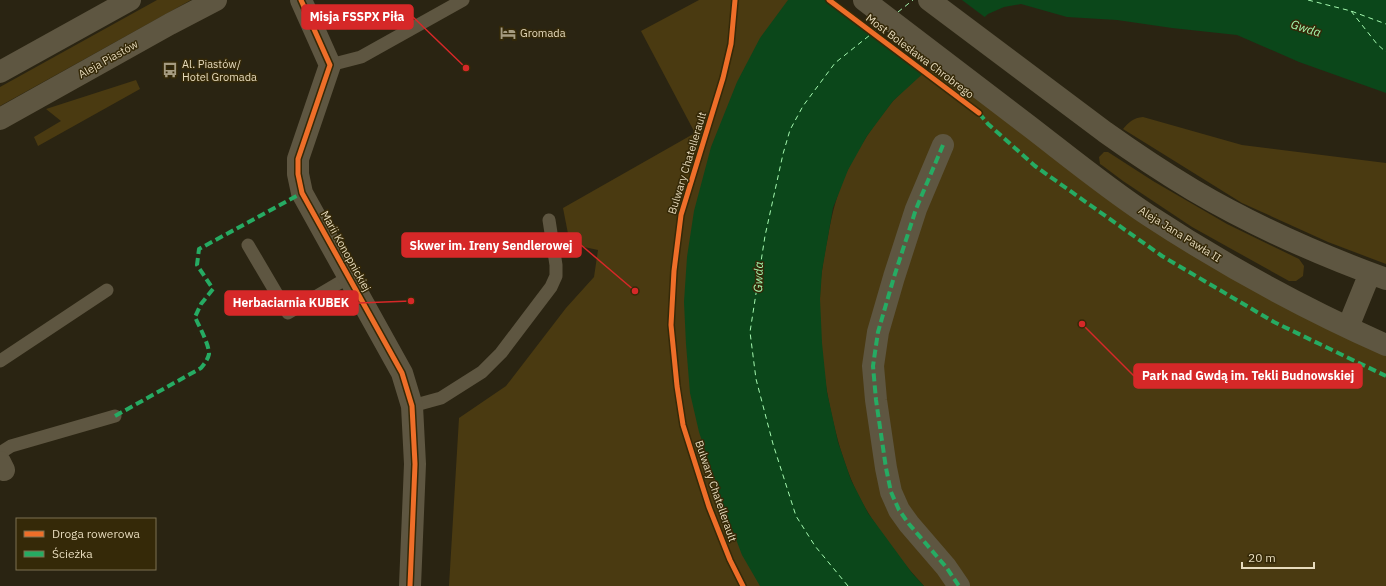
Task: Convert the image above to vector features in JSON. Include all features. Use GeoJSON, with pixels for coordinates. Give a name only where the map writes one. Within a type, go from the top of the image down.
{"type":"FeatureCollection","features":[{"type":"Feature","properties":{"kind":"main road"},"geometry":{"type":"LineString","coordinates":[[0,72],[130,0]]}},
{"type":"Feature","properties":{"kind":"main road","name":"Aleja Piastów"},"geometry":{"type":"LineString","coordinates":[[0,119],[216,0]]}},
{"type":"Feature","properties":{"kind":"main road"},"geometry":{"type":"LineString","coordinates":[[301,0],[330,65]]}},
{"type":"Feature","properties":{"kind":"main road","name":"Most Bolesława Chrobrego"},"geometry":{"type":"LineString","coordinates":[[864,0],[991,97]]}},
{"type":"Feature","properties":{"kind":"main road"},"geometry":{"type":"LineString","coordinates":[[929,0],[1116,140],[1194,191],[1272,232],[1378,276],[1348,328]]}},
{"type":"Feature","properties":{"kind":"main road","name":"Marii Konopnickiej"},"geometry":{"type":"LineString","coordinates":[[330,65],[298,159],[298,174],[302,193],[402,373],[412,406],[415,464],[410,586]]}},
{"type":"Feature","properties":{"kind":"main road","name":"Aleja Jana Pawła II"},"geometry":{"type":"LineString","coordinates":[[991,97],[1111,188],[1184,238],[1265,286],[1348,328],[1386,345]]}},
{"type":"Feature","properties":{"kind":"main road"},"geometry":{"type":"LineString","coordinates":[[943,146],[916,209],[878,332],[873,366],[878,415],[886,468],[892,492],[899,510],[946,567],[959,586]]}},
{"type":"Feature","properties":{"kind":"lane"},"geometry":{"type":"LineString","coordinates":[[330,65],[361,57],[463,0]]}},
{"type":"Feature","properties":{"kind":"lane"},"geometry":{"type":"LineString","coordinates":[[412,406],[441,398],[482,372],[501,353],[551,287],[556,276],[556,265],[549,220]]}},
{"type":"Feature","properties":{"kind":"lane"},"geometry":{"type":"LineString","coordinates":[[248,245],[288,313],[349,277]]}},
{"type":"Feature","properties":{"kind":"lane"},"geometry":{"type":"LineString","coordinates":[[0,361],[107,290]]}},
{"type":"Feature","properties":{"kind":"lane"},"geometry":{"type":"LineString","coordinates":[[1,462],[11,446],[115,416]]}},
{"type":"Feature","properties":{"kind":"shaded area"},"geometry":{"type":"Polygon","coordinates":[[[157,0],[191,0],[0,106],[0,87],[157,0]]]}},
{"type":"Feature","properties":{"kind":"shaded area"},"geometry":{"type":"Polygon","coordinates":[[[699,0],[794,0],[761,586],[449,586],[459,418],[506,386],[566,308],[594,277],[598,250],[570,244],[563,208],[695,133],[641,31],[699,0]]]}},
{"type":"Feature","properties":{"kind":"shaded area"},"geometry":{"type":"Polygon","coordinates":[[[940,58],[1080,166],[1386,345],[1386,586],[924,586],[914,575],[883,536],[865,507],[857,493],[844,459],[831,414],[823,367],[820,290],[821,274],[831,219],[838,193],[848,169],[880,117],[893,101],[940,58]]]}},
{"type":"Feature","properties":{"kind":"shaded area"},"geometry":{"type":"Polygon","coordinates":[[[136,80],[140,89],[38,146],[34,137],[61,121],[46,109],[136,80]]]}},
{"type":"Feature","properties":{"kind":"shaded area"},"geometry":{"type":"Polygon","coordinates":[[[1143,117],[1242,145],[1386,163],[1386,264],[1328,242],[1242,203],[1123,129],[1127,124],[1136,118],[1143,117]]]}},
{"type":"Feature","properties":{"kind":"shaded area"},"geometry":{"type":"Polygon","coordinates":[[[1104,152],[1108,152],[1153,181],[1227,224],[1299,259],[1304,266],[1303,276],[1296,281],[1289,281],[1192,227],[1100,164],[1099,157],[1104,152]]]}},
{"type":"Feature","properties":{"kind":"water","name":"Gwda"},"geometry":{"type":"Polygon","coordinates":[[[788,0],[1386,0],[1386,93],[1299,62],[1237,35],[1117,20],[1067,17],[1021,4],[1004,7],[988,14],[893,101],[867,136],[848,170],[833,208],[822,271],[820,299],[822,343],[827,392],[838,442],[851,480],[868,513],[912,573],[924,586],[760,586],[742,555],[726,513],[699,432],[690,393],[684,302],[687,257],[694,211],[711,147],[737,82],[760,38],[788,0]]]}},
{"type":"Feature","properties":{"kind":"pier"},"geometry":{"type":"Polygon","coordinates":[[[829,0],[962,0],[986,18],[926,73],[829,0]]]}},
{"type":"Feature","properties":{"kind":"ferry route"},"geometry":{"type":"LineString","coordinates":[[898,12],[913,0]]}},
{"type":"Feature","properties":{"kind":"ferry route"},"geometry":{"type":"LineString","coordinates":[[1308,0],[1351,11],[1386,24]]}},
{"type":"Feature","properties":{"kind":"ferry route"},"geometry":{"type":"LineString","coordinates":[[1351,11],[1377,44],[1386,52]]}},
{"type":"Feature","properties":{"kind":"ferry route"},"geometry":{"type":"LineString","coordinates":[[848,586],[815,546],[796,516],[773,444],[756,379],[750,332],[765,236],[783,154],[790,130],[803,106],[835,63],[880,27]]}},
{"type":"Feature","properties":{"kind":"marked path"},"geometry":{"type":"LineString","coordinates":[[979,113],[988,124],[1035,166],[1162,256],[1274,322],[1386,376]]}},
{"type":"Feature","properties":{"kind":"marked path"},"geometry":{"type":"LineString","coordinates":[[943,145],[916,209],[894,277],[878,332],[873,366],[876,400],[891,492],[899,510],[909,524],[946,567],[959,586]]}},
{"type":"Feature","properties":{"kind":"marked path"},"geometry":{"type":"LineString","coordinates":[[115,416],[201,368],[207,359],[209,350],[204,335],[195,317],[201,304],[213,289],[197,265],[199,249],[302,193]]}},
{"type":"Feature","properties":{"kind":"cycle path"},"geometry":{"type":"LineString","coordinates":[[301,0],[330,65],[298,159],[298,174],[302,193],[402,373],[412,406],[415,464],[410,586]]}},
{"type":"Feature","properties":{"kind":"cycle path","name":"Bulwary Chatellerault"},"geometry":{"type":"LineString","coordinates":[[735,0],[731,44],[723,78],[681,215],[674,271],[671,325],[677,386],[683,425],[709,507],[730,560],[743,586]]}},
{"type":"Feature","properties":{"kind":"cycle path"},"geometry":{"type":"LineString","coordinates":[[829,0],[979,113]]}},
{"type":"Feature","properties":{"kind":"place","name":"Gromada"},"geometry":{"type":"Point","coordinates":[508,33]}},
{"type":"Feature","properties":{"kind":"place","name":"Misja FSSPX Piła"},"geometry":{"type":"Point","coordinates":[466,68]}},
{"type":"Feature","properties":{"kind":"place","name":"Al. Piastów/ Hotel Gromada"},"geometry":{"type":"Point","coordinates":[170,70]}},
{"type":"Feature","properties":{"kind":"place","name":"Skwer im. Ireny Sendlerowej"},"geometry":{"type":"Point","coordinates":[635,291]}},
{"type":"Feature","properties":{"kind":"place","name":"Herbaciarnia KUBEK"},"geometry":{"type":"Point","coordinates":[411,301]}},
{"type":"Feature","properties":{"kind":"place","name":"Park nad Gwdą im. Tekli Budnowskiej"},"geometry":{"type":"Point","coordinates":[1082,324]}}]}
